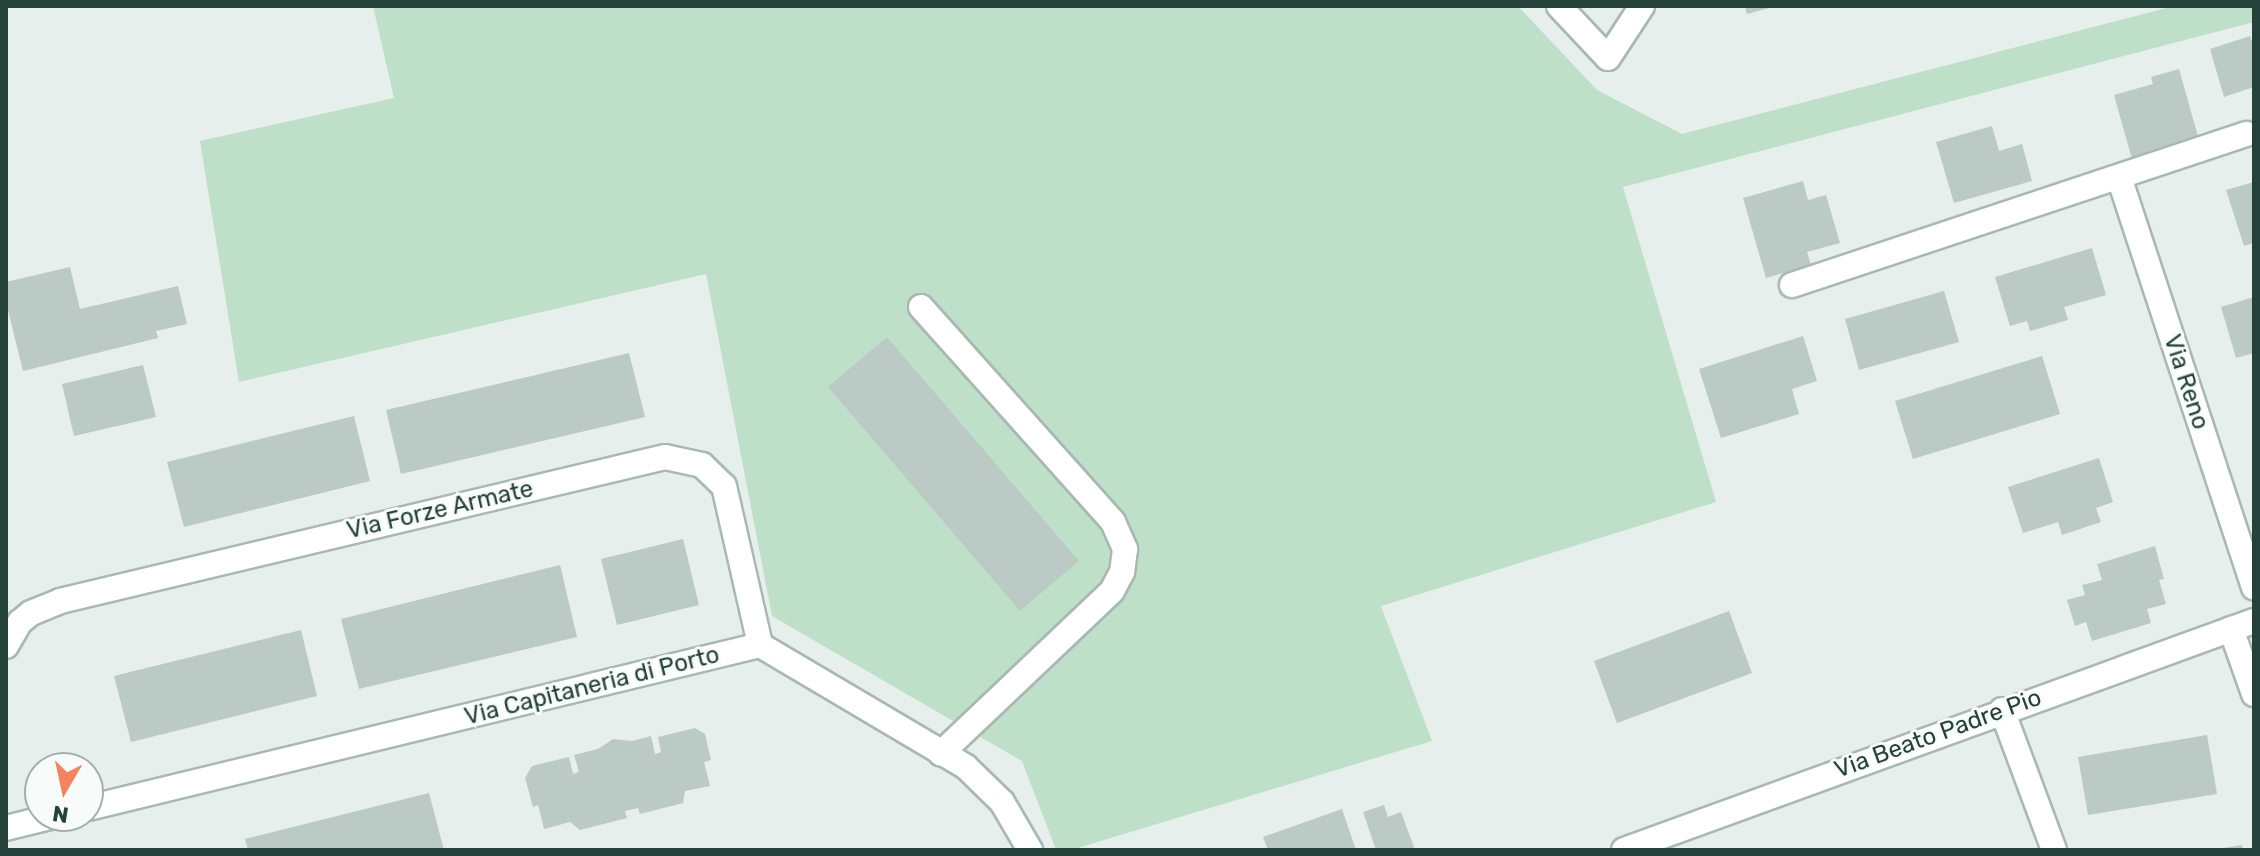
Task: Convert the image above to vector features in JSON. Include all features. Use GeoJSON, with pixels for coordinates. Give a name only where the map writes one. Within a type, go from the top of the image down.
{"type":"FeatureCollection","features":[{"type":"Feature","properties":{"kind":"street"},"geometry":{"type":"LineString","coordinates":[[1559,6],[1608,58],[1642,6]]}},
{"type":"Feature","properties":{"kind":"street"},"geometry":{"type":"LineString","coordinates":[[1792,285],[2247,134]]}},
{"type":"Feature","properties":{"kind":"street","name":"Via Reno"},"geometry":{"type":"LineString","coordinates":[[2119,177],[2254,587]]}},
{"type":"Feature","properties":{"kind":"street"},"geometry":{"type":"LineString","coordinates":[[921,307],[1113,522],[1125,549],[1122,572],[1112,591],[941,753]]}},
{"type":"Feature","properties":{"kind":"street","name":"Via Forze Armate"},"geometry":{"type":"LineString","coordinates":[[6,646],[31,613],[60,601],[665,457],[702,465],[724,486],[760,645]]}},
{"type":"Feature","properties":{"kind":"street"},"geometry":{"type":"LineString","coordinates":[[2243,625],[2254,694]]}},
{"type":"Feature","properties":{"kind":"street","name":"Via Beato Padre Pio"},"geometry":{"type":"LineString","coordinates":[[1624,850],[2002,710],[2243,625]]}},
{"type":"Feature","properties":{"kind":"street"},"geometry":{"type":"LineString","coordinates":[[760,645],[966,767],[991,789],[1013,817],[1030,850]]}},
{"type":"Feature","properties":{"kind":"street","name":"Via Capitaneria di Porto"},"geometry":{"type":"LineString","coordinates":[[104,804],[760,645]]}},
{"type":"Feature","properties":{"kind":"street"},"geometry":{"type":"LineString","coordinates":[[2002,710],[2054,850]]}},
{"type":"Feature","properties":{"kind":"green space"},"geometry":{"type":"Polygon","coordinates":[[[373,6],[1518,6],[1597,90],[1682,134],[2174,6],[2254,6],[2254,22],[1623,187],[1716,502],[1381,606],[1432,741],[1071,850],[1056,850],[1022,761],[772,616],[706,274],[239,382],[200,141],[394,98],[373,6]]]}},
{"type":"Feature","properties":{"kind":"building"},"geometry":{"type":"Polygon","coordinates":[[[1745,6],[1773,6],[1773,7],[1747,14],[1745,6]]]}},
{"type":"Feature","properties":{"kind":"building"},"geometry":{"type":"Polygon","coordinates":[[[2250,36],[2254,48],[2254,87],[2224,97],[2210,49],[2250,36]]]}},
{"type":"Feature","properties":{"kind":"building"},"geometry":{"type":"Polygon","coordinates":[[[2179,69],[2199,140],[2132,159],[2114,95],[2153,84],[2151,77],[2179,69]]]}},
{"type":"Feature","properties":{"kind":"building"},"geometry":{"type":"Polygon","coordinates":[[[1992,126],[1999,151],[2022,144],[2032,181],[1954,203],[1936,142],[1992,126]]]}},
{"type":"Feature","properties":{"kind":"building"},"geometry":{"type":"Polygon","coordinates":[[[1803,181],[1808,200],[1826,195],[1840,243],[1807,252],[1811,265],[1766,278],[1743,198],[1803,181]]]}},
{"type":"Feature","properties":{"kind":"building"},"geometry":{"type":"Polygon","coordinates":[[[2254,182],[2254,243],[2244,246],[2226,190],[2254,182]]]}},
{"type":"Feature","properties":{"kind":"building"},"geometry":{"type":"Polygon","coordinates":[[[2092,248],[2106,295],[2064,307],[2068,320],[2030,331],[2027,321],[2010,326],[1995,277],[2092,248]]]}},
{"type":"Feature","properties":{"kind":"building"},"geometry":{"type":"Polygon","coordinates":[[[70,267],[80,309],[178,286],[187,324],[156,331],[158,338],[23,371],[6,302],[6,282],[70,267]]]}},
{"type":"Feature","properties":{"kind":"building"},"geometry":{"type":"Polygon","coordinates":[[[1944,291],[1959,342],[1859,370],[1845,319],[1944,291]]]}},
{"type":"Feature","properties":{"kind":"building"},"geometry":{"type":"Polygon","coordinates":[[[2254,297],[2254,353],[2236,358],[2221,307],[2254,297]]]}},
{"type":"Feature","properties":{"kind":"building"},"geometry":{"type":"Polygon","coordinates":[[[1803,336],[1817,381],[1792,389],[1799,414],[1721,438],[1699,369],[1803,336]]]}},
{"type":"Feature","properties":{"kind":"building"},"geometry":{"type":"Polygon","coordinates":[[[887,337],[1079,561],[1020,611],[828,387],[887,337]]]}},
{"type":"Feature","properties":{"kind":"building"},"geometry":{"type":"Polygon","coordinates":[[[629,353],[645,417],[401,474],[386,410],[629,353]]]}},
{"type":"Feature","properties":{"kind":"building"},"geometry":{"type":"Polygon","coordinates":[[[2042,356],[2060,414],[1913,459],[1895,401],[2042,356]]]}},
{"type":"Feature","properties":{"kind":"building"},"geometry":{"type":"Polygon","coordinates":[[[143,365],[156,417],[74,436],[62,384],[143,365]]]}},
{"type":"Feature","properties":{"kind":"building"},"geometry":{"type":"Polygon","coordinates":[[[354,416],[370,481],[184,527],[167,462],[354,416]]]}},
{"type":"Feature","properties":{"kind":"building"},"geometry":{"type":"Polygon","coordinates":[[[2099,458],[2113,502],[2096,508],[2101,522],[2062,535],[2058,522],[2023,533],[2008,487],[2099,458]]]}},
{"type":"Feature","properties":{"kind":"building"},"geometry":{"type":"Polygon","coordinates":[[[683,539],[699,605],[617,625],[601,559],[683,539]]]}},
{"type":"Feature","properties":{"kind":"building"},"geometry":{"type":"Polygon","coordinates":[[[2155,546],[2164,579],[2159,580],[2166,604],[2147,609],[2151,623],[2092,641],[2086,622],[2075,626],[2067,600],[2085,595],[2082,585],[2102,580],[2097,564],[2155,546]]]}},
{"type":"Feature","properties":{"kind":"building"},"geometry":{"type":"Polygon","coordinates":[[[560,565],[577,637],[359,689],[341,619],[560,565]]]}},
{"type":"Feature","properties":{"kind":"building"},"geometry":{"type":"Polygon","coordinates":[[[1729,611],[1752,673],[1617,723],[1594,661],[1729,611]]]}},
{"type":"Feature","properties":{"kind":"building"},"geometry":{"type":"Polygon","coordinates":[[[301,630],[317,696],[131,742],[114,676],[301,630]]]}},
{"type":"Feature","properties":{"kind":"building"},"geometry":{"type":"Polygon","coordinates":[[[695,728],[705,734],[711,760],[704,762],[710,786],[685,791],[683,803],[640,814],[638,808],[625,811],[627,818],[580,830],[570,822],[544,829],[538,805],[533,807],[525,778],[532,766],[569,757],[573,774],[579,772],[574,755],[598,749],[613,739],[632,741],[651,736],[655,754],[661,752],[658,737],[695,728]]]}},
{"type":"Feature","properties":{"kind":"building"},"geometry":{"type":"Polygon","coordinates":[[[2207,735],[2217,794],[2088,815],[2078,757],[2207,735]]]}},
{"type":"Feature","properties":{"kind":"building"},"geometry":{"type":"Polygon","coordinates":[[[429,793],[444,850],[248,850],[245,839],[429,793]]]}},
{"type":"Feature","properties":{"kind":"building"},"geometry":{"type":"Polygon","coordinates":[[[1384,805],[1388,817],[1401,812],[1415,850],[1376,850],[1363,812],[1384,805]]]}},
{"type":"Feature","properties":{"kind":"building"},"geometry":{"type":"Polygon","coordinates":[[[1342,809],[1356,850],[1268,850],[1263,837],[1342,809]]]}},
{"type":"Feature","properties":{"kind":"building"},"geometry":{"type":"Polygon","coordinates":[[[2242,845],[2243,850],[2223,850],[2223,848],[2242,845]]]}}]}
